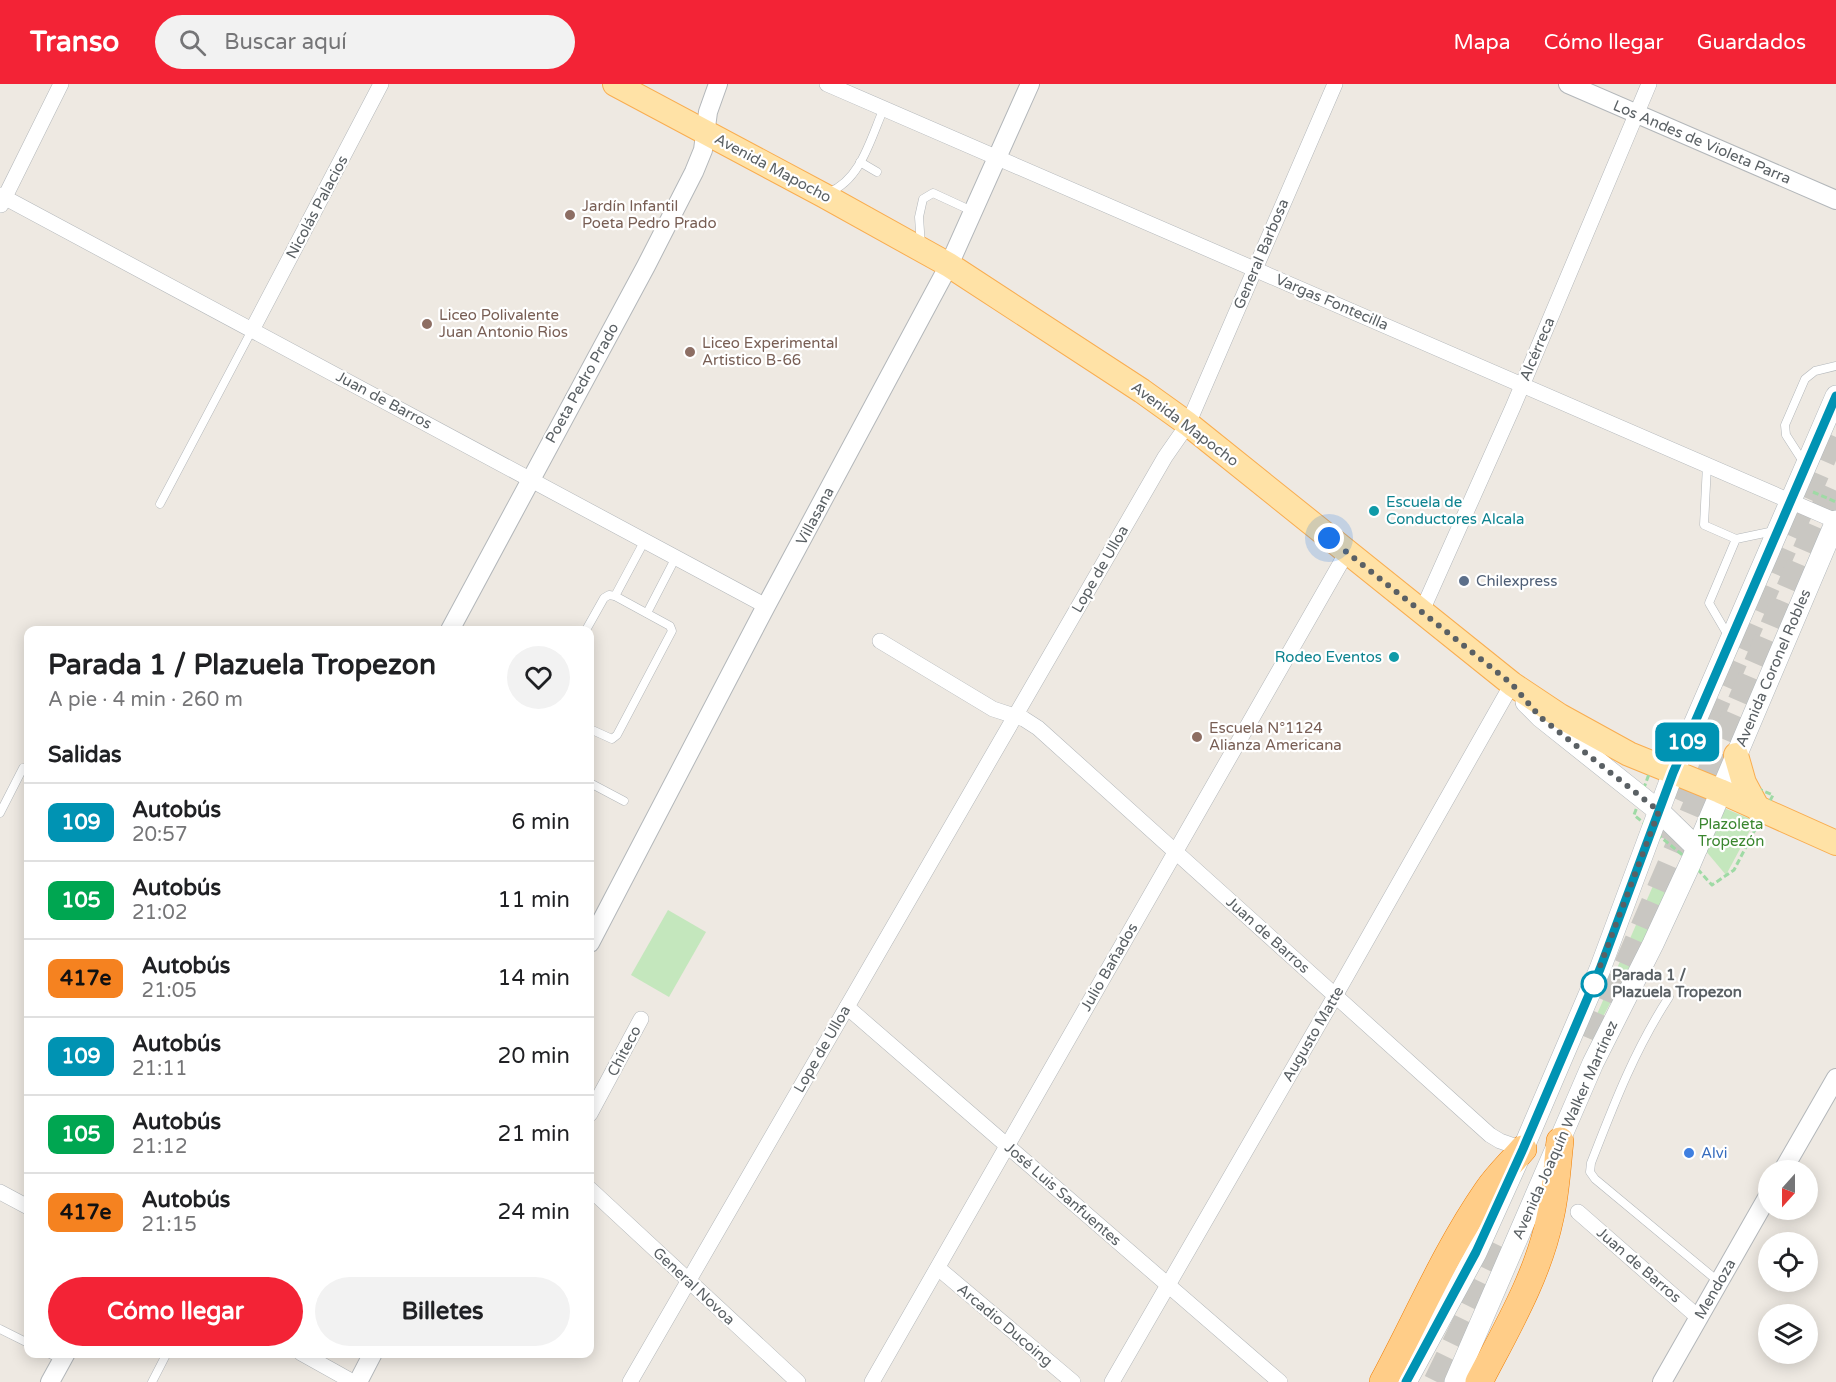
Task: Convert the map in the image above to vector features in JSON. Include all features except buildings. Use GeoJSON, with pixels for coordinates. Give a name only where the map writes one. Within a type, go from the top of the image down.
{"type":"FeatureCollection","features":[{"type":"Feature","properties":{"kind":"highway"},"geometry":{"type":"LineString","coordinates":[[1479,1382],[1512,1320],[1542,1248],[1554,1203],[1560,1141]]}},
{"type":"Feature","properties":{"kind":"highway"},"geometry":{"type":"LineString","coordinates":[[1383,1382],[1480,1201],[1523,1149]]}},
{"type":"Feature","properties":{"kind":"main road","name":"Avenida Mapocho"},"geometry":{"type":"LineString","coordinates":[[615,84],[949,265],[1142,391],[1188,424],[1512,684],[1540,717],[1659,811],[1697,848]]}},
{"type":"Feature","properties":{"kind":"main road"},"geometry":{"type":"LineString","coordinates":[[1659,811],[1673,773],[1836,396]]}},
{"type":"Feature","properties":{"kind":"main road","name":"Avenida Coronel Robles"},"geometry":{"type":"LineString","coordinates":[[1697,848],[1836,521]]}},
{"type":"Feature","properties":{"kind":"main road"},"geometry":{"type":"LineString","coordinates":[[1512,684],[1599,739],[1629,754],[1720,791],[1836,843]]}},
{"type":"Feature","properties":{"kind":"main road"},"geometry":{"type":"LineString","coordinates":[[1736,755],[1744,783],[1758,809]]}},
{"type":"Feature","properties":{"kind":"main road","name":"Avenida Joaquín Walker Martínez"},"geometry":{"type":"LineString","coordinates":[[1406,1382],[1476,1252],[1523,1149],[1600,969],[1659,811]]}},
{"type":"Feature","properties":{"kind":"main road","name":"Avenida Joaquín Walker Martínez"},"geometry":{"type":"LineString","coordinates":[[1455,1382],[1593,1063],[1653,944],[1697,848]]}},
{"type":"Feature","properties":{"kind":"street"},"geometry":{"type":"LineString","coordinates":[[1,200],[62,84]]}},
{"type":"Feature","properties":{"kind":"street","name":"Nicolás Palacios"},"geometry":{"type":"LineString","coordinates":[[252,330],[381,84]]}},
{"type":"Feature","properties":{"kind":"street","name":"Poeta Pedro Prado"},"geometry":{"type":"LineString","coordinates":[[452,626],[690,180],[703,150],[711,102],[718,84]]}},
{"type":"Feature","properties":{"kind":"street","name":"Vargas Fontecilla"},"geometry":{"type":"LineString","coordinates":[[827,84],[1707,465],[1794,494],[1836,521]]}},
{"type":"Feature","properties":{"kind":"street","name":"Villasana"},"geometry":{"type":"LineString","coordinates":[[594,935],[766,606],[949,265],[1030,84]]}},
{"type":"Feature","properties":{"kind":"street","name":"General Barbosa"},"geometry":{"type":"LineString","coordinates":[[1188,424],[1335,84]]}},
{"type":"Feature","properties":{"kind":"street","name":"Los Andes de Violeta Parra"},"geometry":{"type":"LineString","coordinates":[[1568,84],[1836,200]]}},
{"type":"Feature","properties":{"kind":"street","name":"Alcérreca"},"geometry":{"type":"LineString","coordinates":[[1421,613],[1522,385],[1649,84]]}},
{"type":"Feature","properties":{"kind":"street","name":"Juan de Barros"},"geometry":{"type":"LineString","coordinates":[[1,200],[531,478],[766,606]]}},
{"type":"Feature","properties":{"kind":"street","name":"Lope de Ulloa"},"geometry":{"type":"LineString","coordinates":[[630,1382],[1165,457],[1188,424]]}},
{"type":"Feature","properties":{"kind":"street","name":"Julio Bañados"},"geometry":{"type":"LineString","coordinates":[[872,1382],[1347,552]]}},
{"type":"Feature","properties":{"kind":"street"},"geometry":{"type":"LineString","coordinates":[[880,641],[993,709],[1015,716]]}},
{"type":"Feature","properties":{"kind":"street","name":"Augusto Matte"},"geometry":{"type":"LineString","coordinates":[[1112,1382],[1512,684]]}},
{"type":"Feature","properties":{"kind":"street","name":"Juan de Barros"},"geometry":{"type":"LineString","coordinates":[[1015,716],[1038,728],[1490,1135],[1523,1149]]}},
{"type":"Feature","properties":{"kind":"street","name":"José Luis Sanfuentes"},"geometry":{"type":"LineString","coordinates":[[847,1007],[1280,1382]]}},
{"type":"Feature","properties":{"kind":"street","name":"Chiteco"},"geometry":{"type":"LineString","coordinates":[[594,1107],[641,1019]]}},
{"type":"Feature","properties":{"kind":"street"},"geometry":{"type":"LineString","coordinates":[[1789,1160],[1836,1078]]}},
{"type":"Feature","properties":{"kind":"street"},"geometry":{"type":"LineString","coordinates":[[0,1192],[24,1205]]}},
{"type":"Feature","properties":{"kind":"street","name":"General Novoa"},"geometry":{"type":"LineString","coordinates":[[594,1193],[798,1382]]}},
{"type":"Feature","properties":{"kind":"street","name":"Juan de Barros"},"geometry":{"type":"LineString","coordinates":[[1578,1212],[1699,1318]]}},
{"type":"Feature","properties":{"kind":"street","name":"Mendoza"},"geometry":{"type":"LineString","coordinates":[[1662,1382],[1758,1214]]}},
{"type":"Feature","properties":{"kind":"street","name":"Arcadio Ducoing"},"geometry":{"type":"LineString","coordinates":[[938,1268],[1073,1382]]}},
{"type":"Feature","properties":{"kind":"street"},"geometry":{"type":"LineString","coordinates":[[50,1382],[58,1358]]}},
{"type":"Feature","properties":{"kind":"street"},"geometry":{"type":"LineString","coordinates":[[310,1358],[353,1382]]}},
{"type":"Feature","properties":{"kind":"street"},"geometry":{"type":"LineString","coordinates":[[358,1382],[370,1358]]}},
{"type":"Feature","properties":{"kind":"lane"},"geometry":{"type":"LineString","coordinates":[[823,195],[847,181],[860,162],[884,108]]}},
{"type":"Feature","properties":{"kind":"lane"},"geometry":{"type":"LineString","coordinates":[[860,162],[877,172]]}},
{"type":"Feature","properties":{"kind":"lane"},"geometry":{"type":"LineString","coordinates":[[921,249],[919,217],[923,199],[933,193],[974,211]]}},
{"type":"Feature","properties":{"kind":"lane"},"geometry":{"type":"LineString","coordinates":[[160,504],[252,330]]}},
{"type":"Feature","properties":{"kind":"lane"},"geometry":{"type":"LineString","coordinates":[[1806,465],[1786,435],[1785,426],[1805,379],[1815,371],[1836,366]]}},
{"type":"Feature","properties":{"kind":"lane"},"geometry":{"type":"LineString","coordinates":[[1707,465],[1704,525],[1736,539],[1778,530]]}},
{"type":"Feature","properties":{"kind":"lane"},"geometry":{"type":"LineString","coordinates":[[1730,641],[1709,603],[1736,539]]}},
{"type":"Feature","properties":{"kind":"lane"},"geometry":{"type":"LineString","coordinates":[[615,596],[645,540]]}},
{"type":"Feature","properties":{"kind":"lane"},"geometry":{"type":"LineString","coordinates":[[647,613],[676,557]]}},
{"type":"Feature","properties":{"kind":"lane"},"geometry":{"type":"LineString","coordinates":[[588,626],[604,598],[609,595],[615,596],[670,626],[672,631],[616,735],[612,739],[594,731]]}},
{"type":"Feature","properties":{"kind":"lane"},"geometry":{"type":"LineString","coordinates":[[0,813],[23,768]]}},
{"type":"Feature","properties":{"kind":"lane"},"geometry":{"type":"LineString","coordinates":[[594,785],[624,801]]}},
{"type":"Feature","properties":{"kind":"lane"},"geometry":{"type":"LineString","coordinates":[[1670,997],[1653,1021],[1631,1061],[1591,1163],[1590,1173],[1719,1282]]}},
{"type":"Feature","properties":{"kind":"lane"},"geometry":{"type":"LineString","coordinates":[[0,1329],[24,1341]]}},
{"type":"Feature","properties":{"kind":"lane"},"geometry":{"type":"LineString","coordinates":[[152,1382],[164,1358]]}},
{"type":"Feature","properties":{"kind":"path"},"geometry":{"type":"LineString","coordinates":[[1794,494],[1836,502]]}},
{"type":"Feature","properties":{"kind":"green space","name":"Plazoleta Tropezón"},"geometry":{"type":"Polygon","coordinates":[[[1724,808],[1755,821],[1726,875],[1705,850],[1724,808]]]}},
{"type":"Feature","properties":{"kind":"green space"},"geometry":{"type":"Polygon","coordinates":[[[1656,879],[1669,885],[1641,946],[1591,1039],[1587,1037],[1656,879]]]}},
{"type":"Feature","properties":{"kind":"green space"},"geometry":{"type":"Polygon","coordinates":[[[668,910],[706,932],[669,997],[631,975],[668,910]]]}},
{"type":"Feature","properties":{"kind":"tunnel"},"geometry":{"type":"LineString","coordinates":[[1658,836],[1836,427]]}},
{"type":"Feature","properties":{"kind":"tunnel"},"geometry":{"type":"LineString","coordinates":[[1595,1041],[1836,481]]}},
{"type":"Feature","properties":{"kind":"tunnel"},"geometry":{"type":"LineString","coordinates":[[1437,1382],[1506,1240]]}},
{"type":"Feature","properties":{"kind":"bus line","name":"109"},"geometry":{"type":"LineString","coordinates":[[1406,1382],[1451,1302],[1495,1213],[1523,1149],[1600,969],[1673,773],[1836,396]]}},
{"type":"Feature","properties":{"kind":"place","name":"Jardín Infantil Poeta Pedro Prado"},"geometry":{"type":"Point","coordinates":[570,215]}},
{"type":"Feature","properties":{"kind":"place","name":"Liceo Polivalente Juan Antonio Rios"},"geometry":{"type":"Point","coordinates":[427,324]}},
{"type":"Feature","properties":{"kind":"place","name":"Liceo Experimental Artistico B-66"},"geometry":{"type":"Point","coordinates":[690,352]}},
{"type":"Feature","properties":{"kind":"place","name":"Escuela de Conductores Alcala"},"geometry":{"type":"Point","coordinates":[1374,511]}},
{"type":"Feature","properties":{"kind":"place","name":"Chilexpress"},"geometry":{"type":"Point","coordinates":[1464,581]}},
{"type":"Feature","properties":{"kind":"place","name":"Rodeo Eventos"},"geometry":{"type":"Point","coordinates":[1394,657]}},
{"type":"Feature","properties":{"kind":"place","name":"Escuela N°1124 Alianza Americana"},"geometry":{"type":"Point","coordinates":[1197,737]}},
{"type":"Feature","properties":{"kind":"place","name":"Parada 1 / Plazuela Tropezon"},"geometry":{"type":"Point","coordinates":[1594,984]}},
{"type":"Feature","properties":{"kind":"place","name":"Alvi"},"geometry":{"type":"Point","coordinates":[1689,1153]}},
{"type":"Feature","properties":{"kind":"route"},"geometry":{"type":"LineString","coordinates":[[1329,538],[1512,684],[1540,717],[1659,811],[1591,990],[1594,984]]}}]}
